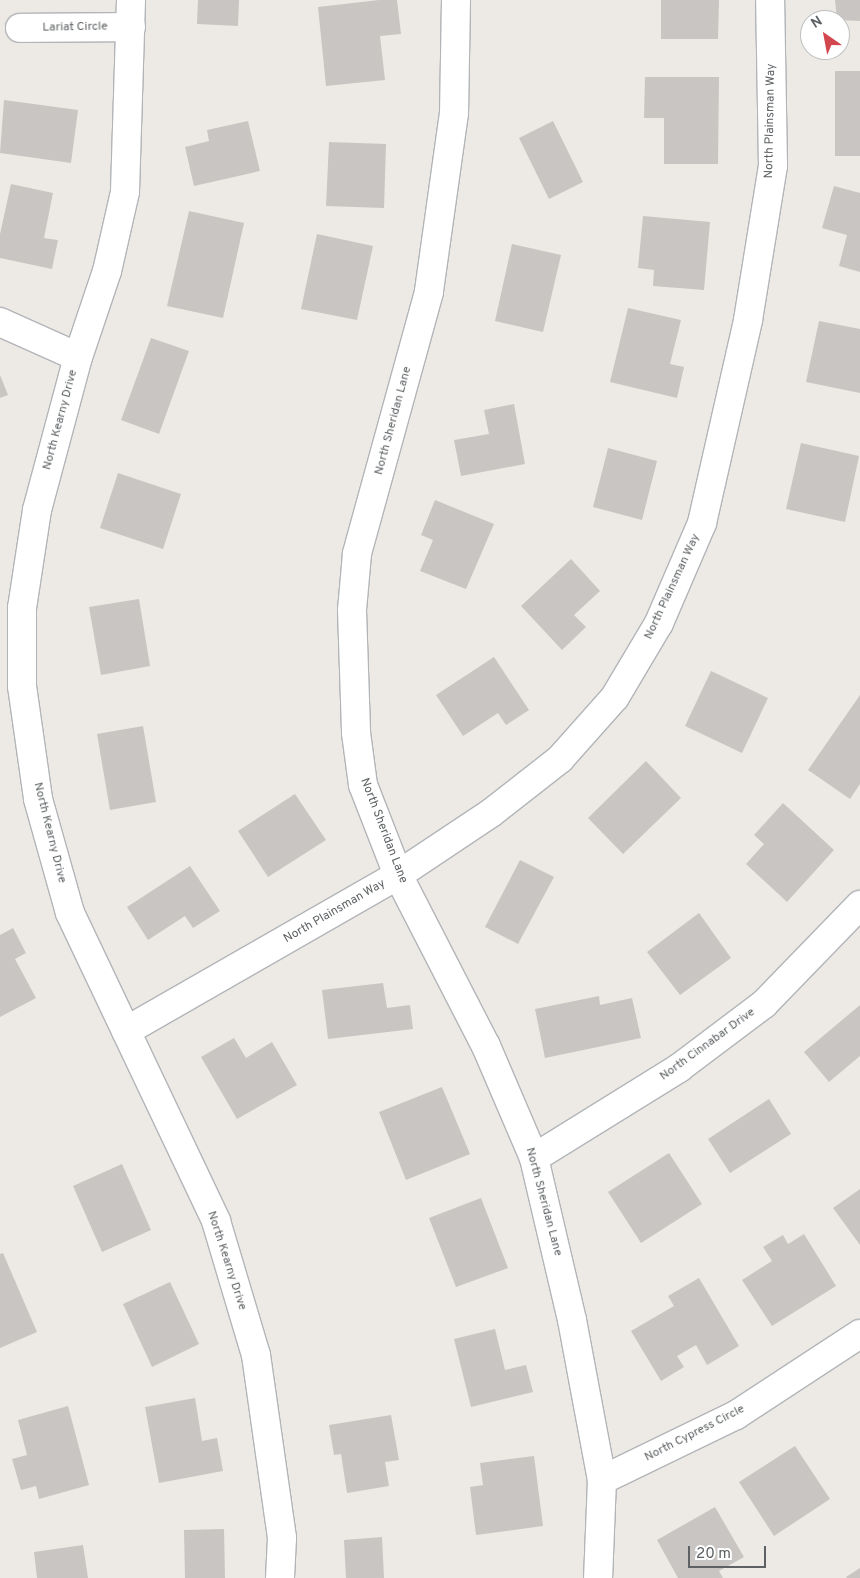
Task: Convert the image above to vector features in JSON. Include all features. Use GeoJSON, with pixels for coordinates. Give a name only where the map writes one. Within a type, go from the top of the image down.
{"type":"FeatureCollection","features":[{"type":"Feature","properties":{"kind":"street","name":"North Kearny Drive"},"geometry":{"type":"LineString","coordinates":[[131,0],[125,192],[108,271],[78,357],[11,607],[38,799],[70,913],[216,1221],[256,1355],[282,1538],[280,1578]]}},
{"type":"Feature","properties":{"kind":"street","name":"North Sheridan Lane"},"geometry":{"type":"LineString","coordinates":[[456,0],[454,113],[429,292],[358,554],[352,610],[352,684],[363,785],[398,875],[486,1046],[534,1158],[572,1320],[602,1480],[598,1578]]}},
{"type":"Feature","properties":{"kind":"street","name":"North Plainsman Way"},"geometry":{"type":"LineString","coordinates":[[126,1031],[398,875],[491,813],[560,759],[615,697],[659,623],[702,523],[748,320],[773,166],[770,0]]}},
{"type":"Feature","properties":{"kind":"street","name":"Lariat Circle"},"geometry":{"type":"LineString","coordinates":[[20,28],[131,27]]}},
{"type":"Feature","properties":{"kind":"street"},"geometry":{"type":"LineString","coordinates":[[0,322],[78,357]]}},
{"type":"Feature","properties":{"kind":"street","name":"North Cinnabar Drive"},"geometry":{"type":"LineString","coordinates":[[534,1158],[680,1068],[764,1004],[860,905]]}},
{"type":"Feature","properties":{"kind":"street","name":"North Cypress Circle"},"geometry":{"type":"LineString","coordinates":[[602,1480],[736,1415],[860,1334]]}},
{"type":"Feature","properties":{"kind":"building"},"geometry":{"type":"Polygon","coordinates":[[[198,0],[239,0],[238,26],[197,24],[198,0]]]}},
{"type":"Feature","properties":{"kind":"building"},"geometry":{"type":"Polygon","coordinates":[[[379,0],[397,0],[401,34],[380,36],[385,80],[326,86],[318,7],[379,0]]]}},
{"type":"Feature","properties":{"kind":"building"},"geometry":{"type":"Polygon","coordinates":[[[661,0],[719,0],[718,39],[661,39],[661,0]]]}},
{"type":"Feature","properties":{"kind":"building"},"geometry":{"type":"Polygon","coordinates":[[[835,0],[860,0],[860,21],[850,21],[850,10],[836,10],[835,0]]]}},
{"type":"Feature","properties":{"kind":"building"},"geometry":{"type":"Polygon","coordinates":[[[835,71],[860,71],[860,156],[835,156],[835,71]]]}},
{"type":"Feature","properties":{"kind":"building"},"geometry":{"type":"Polygon","coordinates":[[[645,77],[719,77],[718,164],[664,164],[664,118],[644,118],[645,77]]]}},
{"type":"Feature","properties":{"kind":"building"},"geometry":{"type":"Polygon","coordinates":[[[4,100],[78,110],[71,163],[0,153],[4,100]]]}},
{"type":"Feature","properties":{"kind":"building"},"geometry":{"type":"Polygon","coordinates":[[[248,121],[260,171],[194,186],[185,147],[209,141],[207,130],[248,121]]]}},
{"type":"Feature","properties":{"kind":"building"},"geometry":{"type":"Polygon","coordinates":[[[553,121],[583,182],[549,199],[519,138],[553,121]]]}},
{"type":"Feature","properties":{"kind":"building"},"geometry":{"type":"Polygon","coordinates":[[[329,142],[386,144],[384,208],[326,206],[329,142]]]}},
{"type":"Feature","properties":{"kind":"building"},"geometry":{"type":"Polygon","coordinates":[[[11,184],[53,193],[44,238],[58,240],[52,269],[0,258],[0,234],[11,184]]]}},
{"type":"Feature","properties":{"kind":"building"},"geometry":{"type":"Polygon","coordinates":[[[834,186],[860,193],[860,272],[839,266],[847,235],[822,228],[834,186]]]}},
{"type":"Feature","properties":{"kind":"building"},"geometry":{"type":"Polygon","coordinates":[[[189,211],[244,223],[223,318],[167,306],[189,211]]]}},
{"type":"Feature","properties":{"kind":"building"},"geometry":{"type":"Polygon","coordinates":[[[643,216],[710,222],[704,290],[653,286],[654,270],[638,268],[643,216]]]}},
{"type":"Feature","properties":{"kind":"building"},"geometry":{"type":"Polygon","coordinates":[[[317,234],[373,246],[357,320],[301,309],[317,234]]]}},
{"type":"Feature","properties":{"kind":"building"},"geometry":{"type":"Polygon","coordinates":[[[512,244],[561,255],[543,332],[495,321],[512,244]]]}},
{"type":"Feature","properties":{"kind":"building"},"geometry":{"type":"Polygon","coordinates":[[[628,308],[681,320],[670,364],[684,367],[677,398],[610,382],[628,308]]]}},
{"type":"Feature","properties":{"kind":"building"},"geometry":{"type":"Polygon","coordinates":[[[819,321],[860,329],[860,393],[806,382],[819,321]]]}},
{"type":"Feature","properties":{"kind":"building"},"geometry":{"type":"Polygon","coordinates":[[[151,338],[189,351],[159,434],[121,420],[151,338]]]}},
{"type":"Feature","properties":{"kind":"building"},"geometry":{"type":"Polygon","coordinates":[[[0,375],[8,395],[0,398],[0,375]]]}},
{"type":"Feature","properties":{"kind":"building"},"geometry":{"type":"Polygon","coordinates":[[[514,404],[525,464],[461,476],[454,440],[489,434],[484,410],[514,404]]]}},
{"type":"Feature","properties":{"kind":"building"},"geometry":{"type":"Polygon","coordinates":[[[801,443],[859,456],[845,522],[786,509],[801,443]]]}},
{"type":"Feature","properties":{"kind":"building"},"geometry":{"type":"Polygon","coordinates":[[[608,448],[657,461],[642,520],[593,507],[608,448]]]}},
{"type":"Feature","properties":{"kind":"building"},"geometry":{"type":"Polygon","coordinates":[[[118,473],[181,494],[163,549],[100,528],[118,473]]]}},
{"type":"Feature","properties":{"kind":"building"},"geometry":{"type":"Polygon","coordinates":[[[435,500],[494,524],[466,589],[420,571],[433,540],[421,535],[435,500]]]}},
{"type":"Feature","properties":{"kind":"building"},"geometry":{"type":"Polygon","coordinates":[[[571,559],[600,591],[574,615],[586,627],[562,650],[521,606],[571,559]]]}},
{"type":"Feature","properties":{"kind":"building"},"geometry":{"type":"Polygon","coordinates":[[[139,599],[150,666],[101,675],[89,607],[139,599]]]}},
{"type":"Feature","properties":{"kind":"building"},"geometry":{"type":"Polygon","coordinates":[[[494,657],[529,710],[506,725],[498,713],[463,736],[436,695],[494,657]]]}},
{"type":"Feature","properties":{"kind":"building"},"geometry":{"type":"Polygon","coordinates":[[[711,671],[768,698],[742,753],[685,726],[711,671]]]}},
{"type":"Feature","properties":{"kind":"building"},"geometry":{"type":"Polygon","coordinates":[[[860,695],[860,784],[850,799],[808,770],[860,695]]]}},
{"type":"Feature","properties":{"kind":"building"},"geometry":{"type":"Polygon","coordinates":[[[143,726],[156,802],[110,810],[97,734],[143,726]]]}},
{"type":"Feature","properties":{"kind":"building"},"geometry":{"type":"Polygon","coordinates":[[[646,761],[681,798],[623,854],[588,818],[646,761]]]}},
{"type":"Feature","properties":{"kind":"building"},"geometry":{"type":"Polygon","coordinates":[[[295,794],[326,840],[268,877],[238,831],[295,794]]]}},
{"type":"Feature","properties":{"kind":"building"},"geometry":{"type":"Polygon","coordinates":[[[783,803],[834,850],[787,902],[746,864],[764,844],[754,835],[783,803]]]}},
{"type":"Feature","properties":{"kind":"building"},"geometry":{"type":"Polygon","coordinates":[[[520,860],[554,877],[518,944],[485,927],[520,860]]]}},
{"type":"Feature","properties":{"kind":"building"},"geometry":{"type":"Polygon","coordinates":[[[190,866],[220,911],[193,928],[185,916],[148,940],[127,907],[190,866]]]}},
{"type":"Feature","properties":{"kind":"building"},"geometry":{"type":"Polygon","coordinates":[[[699,913],[731,958],[680,995],[647,952],[699,913]]]}},
{"type":"Feature","properties":{"kind":"building"},"geometry":{"type":"Polygon","coordinates":[[[13,928],[26,953],[15,959],[36,998],[0,1017],[0,935],[13,928]]]}},
{"type":"Feature","properties":{"kind":"building"},"geometry":{"type":"Polygon","coordinates":[[[383,983],[387,1008],[410,1005],[413,1029],[328,1039],[322,990],[383,983]]]}},
{"type":"Feature","properties":{"kind":"building"},"geometry":{"type":"Polygon","coordinates":[[[599,996],[600,1005],[632,998],[641,1038],[545,1058],[535,1009],[599,996]]]}},
{"type":"Feature","properties":{"kind":"building"},"geometry":{"type":"Polygon","coordinates":[[[860,1005],[860,1056],[829,1082],[804,1052],[860,1005]]]}},
{"type":"Feature","properties":{"kind":"building"},"geometry":{"type":"Polygon","coordinates":[[[234,1038],[246,1058],[272,1042],[297,1085],[237,1119],[201,1057],[234,1038]]]}},
{"type":"Feature","properties":{"kind":"building"},"geometry":{"type":"Polygon","coordinates":[[[442,1087],[470,1154],[406,1180],[379,1112],[442,1087]]]}},
{"type":"Feature","properties":{"kind":"building"},"geometry":{"type":"Polygon","coordinates":[[[769,1099],[791,1134],[730,1173],[708,1139],[769,1099]]]}},
{"type":"Feature","properties":{"kind":"building"},"geometry":{"type":"Polygon","coordinates":[[[669,1153],[702,1204],[641,1243],[608,1192],[669,1153]]]}},
{"type":"Feature","properties":{"kind":"building"},"geometry":{"type":"Polygon","coordinates":[[[122,1164],[151,1230],[102,1252],[73,1186],[122,1164]]]}},
{"type":"Feature","properties":{"kind":"building"},"geometry":{"type":"Polygon","coordinates":[[[860,1189],[860,1245],[833,1208],[860,1189]]]}},
{"type":"Feature","properties":{"kind":"building"},"geometry":{"type":"Polygon","coordinates":[[[481,1198],[508,1268],[456,1287],[429,1218],[481,1198]]]}},
{"type":"Feature","properties":{"kind":"building"},"geometry":{"type":"Polygon","coordinates":[[[804,1234],[836,1286],[772,1326],[742,1280],[772,1261],[763,1247],[783,1235],[788,1244],[804,1234]]]}},
{"type":"Feature","properties":{"kind":"building"},"geometry":{"type":"Polygon","coordinates":[[[3,1253],[37,1332],[0,1348],[0,1254],[3,1253]]]}},
{"type":"Feature","properties":{"kind":"building"},"geometry":{"type":"Polygon","coordinates":[[[699,1278],[739,1346],[707,1365],[696,1345],[677,1356],[684,1367],[661,1381],[631,1331],[674,1306],[668,1296],[699,1278]]]}},
{"type":"Feature","properties":{"kind":"building"},"geometry":{"type":"Polygon","coordinates":[[[170,1282],[199,1344],[152,1367],[123,1304],[170,1282]]]}},
{"type":"Feature","properties":{"kind":"building"},"geometry":{"type":"Polygon","coordinates":[[[495,1329],[505,1370],[526,1365],[533,1392],[471,1407],[454,1339],[495,1329]]]}},
{"type":"Feature","properties":{"kind":"building"},"geometry":{"type":"Polygon","coordinates":[[[195,1398],[202,1441],[217,1438],[223,1471],[159,1483],[145,1407],[195,1398]]]}},
{"type":"Feature","properties":{"kind":"building"},"geometry":{"type":"Polygon","coordinates":[[[68,1406],[89,1485],[39,1499],[36,1486],[21,1490],[12,1459],[27,1455],[18,1420],[68,1406]]]}},
{"type":"Feature","properties":{"kind":"building"},"geometry":{"type":"Polygon","coordinates":[[[391,1415],[399,1460],[385,1462],[389,1486],[347,1493],[341,1454],[334,1455],[329,1425],[391,1415]]]}},
{"type":"Feature","properties":{"kind":"building"},"geometry":{"type":"Polygon","coordinates":[[[795,1446],[830,1499],[774,1536],[739,1482],[795,1446]]]}},
{"type":"Feature","properties":{"kind":"building"},"geometry":{"type":"Polygon","coordinates":[[[534,1456],[543,1526],[476,1535],[470,1487],[483,1485],[480,1463],[534,1456]]]}},
{"type":"Feature","properties":{"kind":"building"},"geometry":{"type":"Polygon","coordinates":[[[715,1507],[744,1557],[719,1571],[723,1578],[678,1578],[657,1540],[715,1507]]]}},
{"type":"Feature","properties":{"kind":"building"},"geometry":{"type":"Polygon","coordinates":[[[224,1529],[225,1578],[185,1578],[184,1530],[224,1529]]]}},
{"type":"Feature","properties":{"kind":"building"},"geometry":{"type":"Polygon","coordinates":[[[382,1537],[384,1578],[346,1578],[344,1540],[382,1537]]]}},
{"type":"Feature","properties":{"kind":"building"},"geometry":{"type":"Polygon","coordinates":[[[83,1545],[88,1578],[37,1578],[34,1552],[83,1545]]]}},
{"type":"Feature","properties":{"kind":"building"},"geometry":{"type":"Polygon","coordinates":[[[860,1568],[860,1578],[846,1577],[860,1568]]]}}]}
